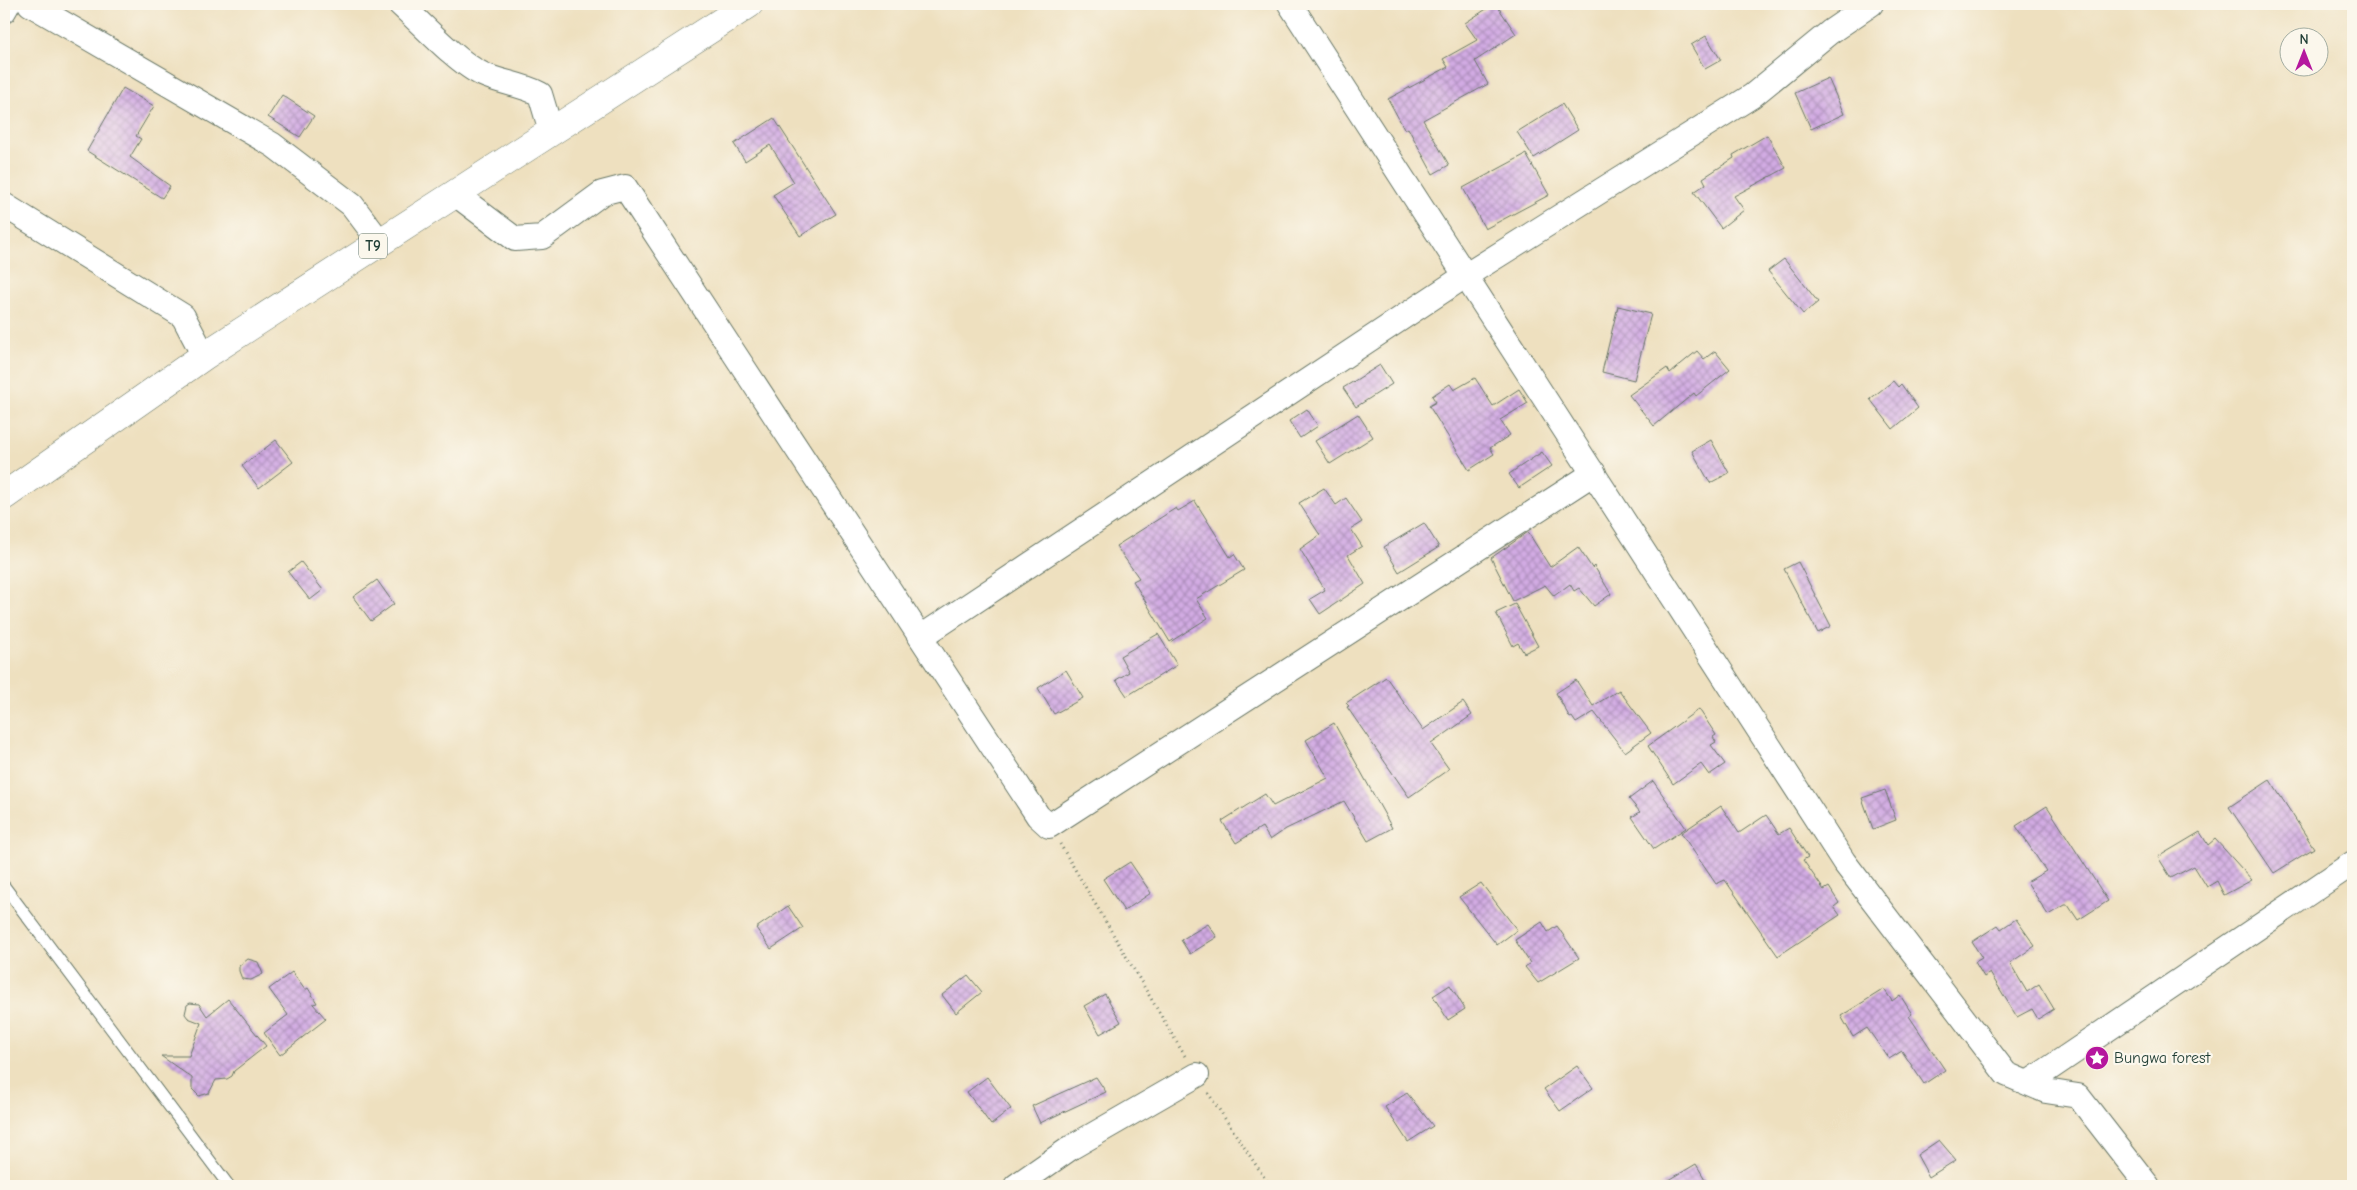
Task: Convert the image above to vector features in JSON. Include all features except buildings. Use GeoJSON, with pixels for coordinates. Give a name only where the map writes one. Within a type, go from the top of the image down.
{"type":"FeatureCollection","features":[{"type":"Feature","properties":{"kind":"highway","name":"T9"},"geometry":{"type":"LineString","coordinates":[[4,496],[204,356],[749,4]]}},
{"type":"Feature","properties":{"kind":"street"},"geometry":{"type":"LineString","coordinates":[[4,11],[8,4]]}},
{"type":"Feature","properties":{"kind":"street"},"geometry":{"type":"LineString","coordinates":[[30,4],[273,145],[352,205],[380,242]]}},
{"type":"Feature","properties":{"kind":"street"},"geometry":{"type":"LineString","coordinates":[[400,4],[464,62],[482,74],[526,86],[540,94],[551,131]]}},
{"type":"Feature","properties":{"kind":"street"},"geometry":{"type":"LineString","coordinates":[[1290,4],[1594,472],[1844,862],[2006,1074],[2046,1091],[2078,1096],[2148,1186]]}},
{"type":"Feature","properties":{"kind":"street"},"geometry":{"type":"LineString","coordinates":[[921,637],[1465,276],[1752,96],[1830,32],[1871,4]]}},
{"type":"Feature","properties":{"kind":"street"},"geometry":{"type":"LineString","coordinates":[[454,193],[515,238],[542,237],[602,193],[626,188],[1038,816],[1049,826],[1594,472]]}},
{"type":"Feature","properties":{"kind":"street"},"geometry":{"type":"LineString","coordinates":[[4,205],[183,316],[204,356]]}},
{"type":"Feature","properties":{"kind":"street"},"geometry":{"type":"LineString","coordinates":[[2028,1084],[2353,863]]}},
{"type":"Feature","properties":{"kind":"street"},"geometry":{"type":"LineString","coordinates":[[1016,1186],[1072,1147],[1197,1075]]}},
{"type":"Feature","properties":{"kind":"lane"},"geometry":{"type":"LineString","coordinates":[[4,886],[229,1186]]}},
{"type":"Feature","properties":{"kind":"path"},"geometry":{"type":"LineString","coordinates":[[1049,826],[1197,1075],[1270,1186]]}},
{"type":"Feature","properties":{"kind":"place","name":"Bungwa forest"},"geometry":{"type":"Point","coordinates":[2097,1058]}}]}
